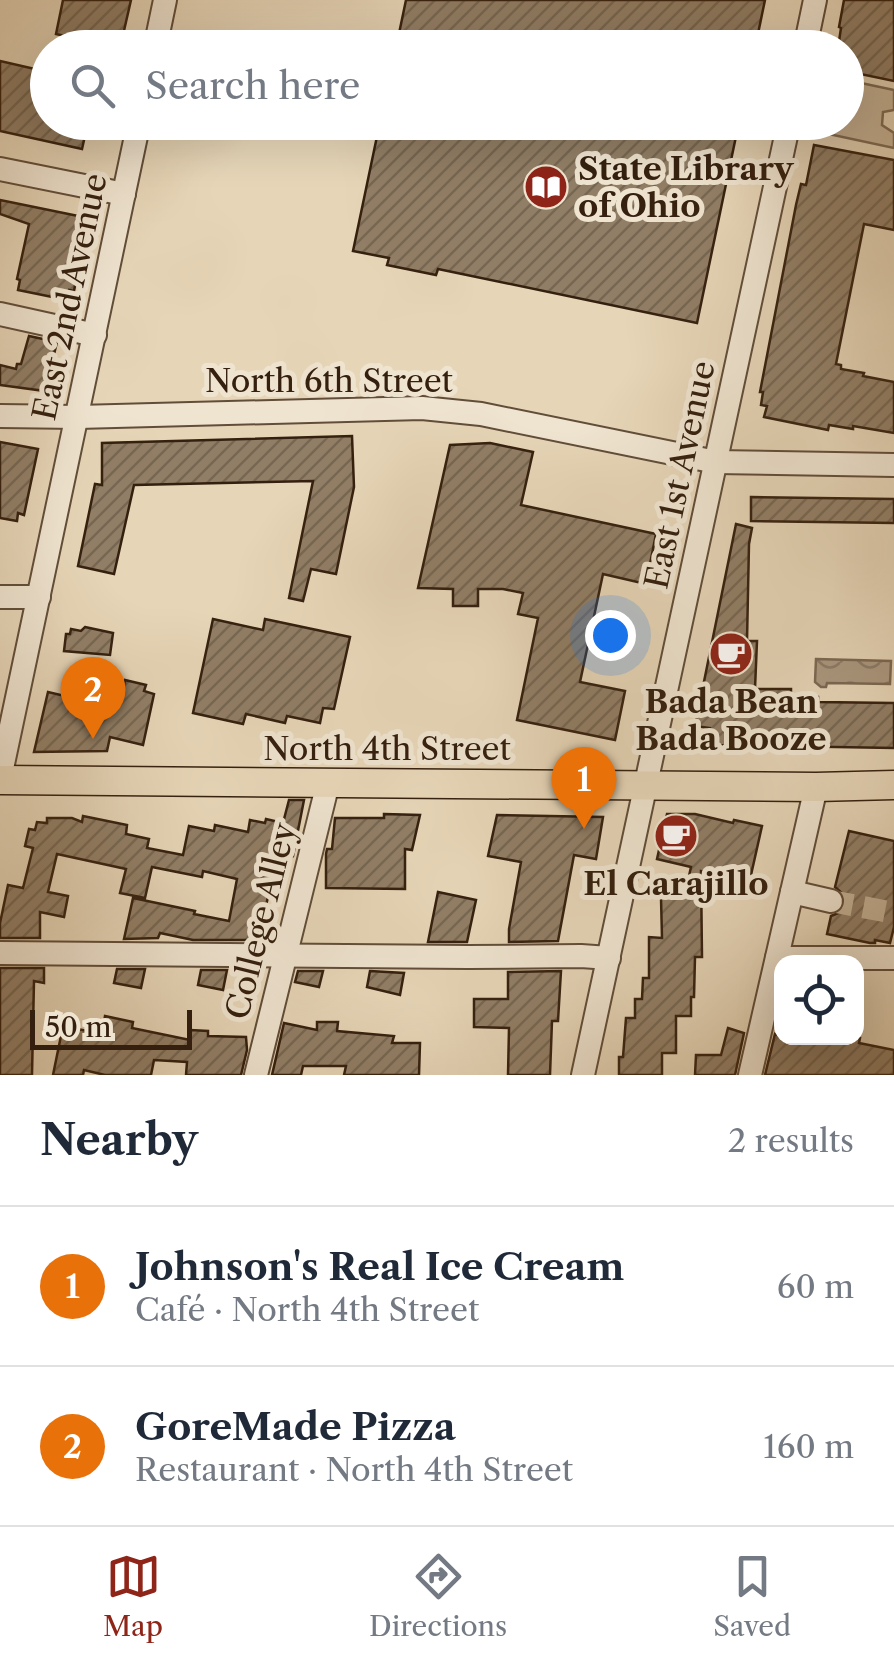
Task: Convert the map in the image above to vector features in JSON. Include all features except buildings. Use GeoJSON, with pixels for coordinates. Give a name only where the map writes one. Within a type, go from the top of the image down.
{"type":"FeatureCollection","features":[{"type":"Feature","properties":{"kind":"main road","name":"North 4th Street"},"geometry":{"type":"LineString","coordinates":[[0,779],[894,785]]}},
{"type":"Feature","properties":{"kind":"street"},"geometry":{"type":"LineString","coordinates":[[159,30],[165,0]]}},
{"type":"Feature","properties":{"kind":"street"},"geometry":{"type":"LineString","coordinates":[[809,30],[815,0]]}},
{"type":"Feature","properties":{"kind":"street","name":"East 2nd Avenue"},"geometry":{"type":"LineString","coordinates":[[0,779],[135,140]]}},
{"type":"Feature","properties":{"kind":"street","name":"East 1st Avenue"},"geometry":{"type":"LineString","coordinates":[[583,1075],[785,140]]}},
{"type":"Feature","properties":{"kind":"street"},"geometry":{"type":"LineString","coordinates":[[0,169],[124,194]]}},
{"type":"Feature","properties":{"kind":"street"},"geometry":{"type":"LineString","coordinates":[[0,314],[94,335]]}},
{"type":"Feature","properties":{"kind":"street","name":"North 6th Street"},"geometry":{"type":"LineString","coordinates":[[0,416],[422,408],[480,414],[716,462],[894,465]]}},
{"type":"Feature","properties":{"kind":"street"},"geometry":{"type":"LineString","coordinates":[[0,597],[39,598]]}},
{"type":"Feature","properties":{"kind":"street","name":"College Alley"},"geometry":{"type":"LineString","coordinates":[[256,1075],[328,783]]}},
{"type":"Feature","properties":{"kind":"street"},"geometry":{"type":"LineString","coordinates":[[778,955],[816,787]]}},
{"type":"Feature","properties":{"kind":"street"},"geometry":{"type":"LineString","coordinates":[[792,892],[831,901]]}},
{"type":"Feature","properties":{"kind":"street"},"geometry":{"type":"LineString","coordinates":[[0,952],[608,958]]}},
{"type":"Feature","properties":{"kind":"street"},"geometry":{"type":"LineString","coordinates":[[864,958],[894,958]]}},
{"type":"Feature","properties":{"kind":"street"},"geometry":{"type":"LineString","coordinates":[[750,1075],[774,971]]}},
{"type":"Feature","properties":{"kind":"shaded area"},"geometry":{"type":"Polygon","coordinates":[[[864,84],[894,90],[894,110],[883,112],[882,125],[894,133],[894,148],[857,140],[864,140],[864,84]]]}},
{"type":"Feature","properties":{"kind":"water"},"geometry":{"type":"Polygon","coordinates":[[[816,659],[891,661],[890,684],[827,683],[821,687],[815,682],[816,659]]]}},
{"type":"Feature","properties":{"kind":"tunnel"},"geometry":{"type":"LineString","coordinates":[[831,901],[894,913]]}},
{"type":"Feature","properties":{"kind":"place","name":"State Library of Ohio"},"geometry":{"type":"Point","coordinates":[546,187]}},
{"type":"Feature","properties":{"kind":"place","name":"Bada Bean Bada Booze"},"geometry":{"type":"Point","coordinates":[731,654]}},
{"type":"Feature","properties":{"kind":"place","name":"GoreMade Pizza"},"geometry":{"type":"Point","coordinates":[93,739]}},
{"type":"Feature","properties":{"kind":"place","name":"Johnson's Real Ice Cream"},"geometry":{"type":"Point","coordinates":[584,829]}},
{"type":"Feature","properties":{"kind":"place","name":"El Carajillo"},"geometry":{"type":"Point","coordinates":[676,836]}}]}
